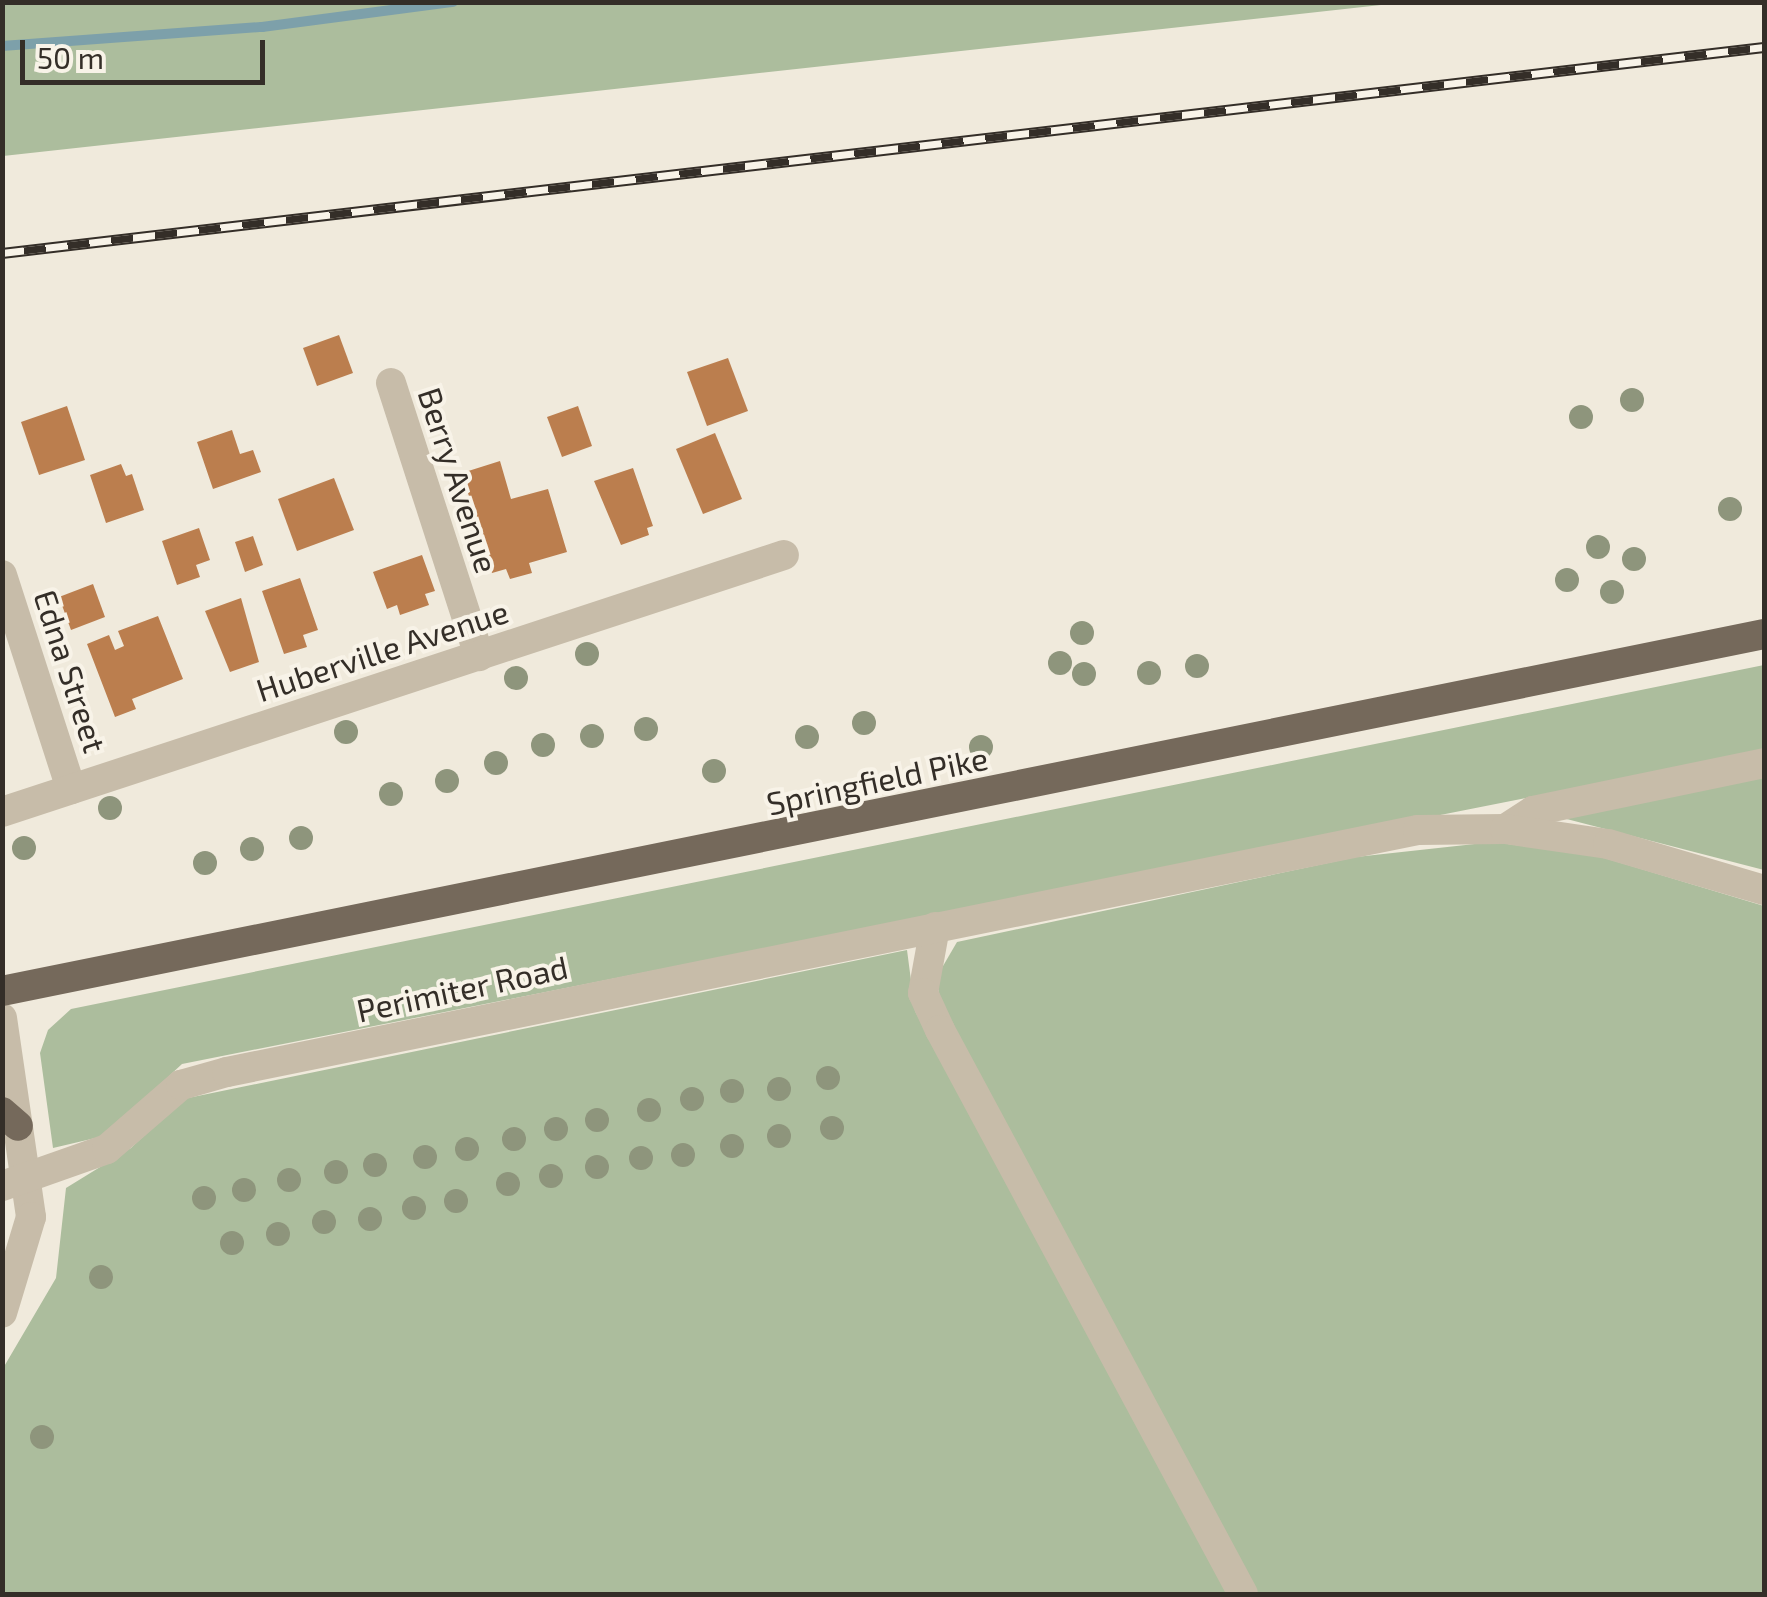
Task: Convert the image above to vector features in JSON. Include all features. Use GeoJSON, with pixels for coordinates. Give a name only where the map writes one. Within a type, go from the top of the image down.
{"type":"FeatureCollection","features":[{"type":"Feature","properties":{"kind":"main road","name":"Springfield Pike"},"geometry":{"type":"LineString","coordinates":[[2,991],[1764,634]]}},
{"type":"Feature","properties":{"kind":"street","name":"Berry Avenue"},"geometry":{"type":"LineString","coordinates":[[391,383],[478,656]]}},
{"type":"Feature","properties":{"kind":"street","name":"Huberville Avenue"},"geometry":{"type":"LineString","coordinates":[[2,812],[784,555]]}},
{"type":"Feature","properties":{"kind":"street","name":"Edna Street"},"geometry":{"type":"LineString","coordinates":[[2,575],[71,790]]}},
{"type":"Feature","properties":{"kind":"street"},"geometry":{"type":"LineString","coordinates":[[1505,829],[1532,811],[1764,763]]}},
{"type":"Feature","properties":{"kind":"street","name":"Perimiter Road"},"geometry":{"type":"LineString","coordinates":[[16,1184],[107,1149],[181,1085],[227,1072],[1418,830],[1505,829],[1608,844],[1764,890]]}},
{"type":"Feature","properties":{"kind":"street"},"geometry":{"type":"LineString","coordinates":[[935,928],[923,993],[940,1030],[1243,1594]]}},
{"type":"Feature","properties":{"kind":"street"},"geometry":{"type":"LineString","coordinates":[[2,1018],[16,1184],[26,1250],[2,1312]]}},
{"type":"Feature","properties":{"kind":"green space"},"geometry":{"type":"Polygon","coordinates":[[[3,2],[1399,2],[1399,3],[3,156],[3,2]]]}},
{"type":"Feature","properties":{"kind":"green space"},"geometry":{"type":"Polygon","coordinates":[[[1764,665],[1764,751],[182,1064],[104,1136],[53,1148],[40,1053],[48,1030],[71,1009],[1764,665]]]}},
{"type":"Feature","properties":{"kind":"green space"},"geometry":{"type":"Polygon","coordinates":[[[1764,772],[1764,870],[1555,816],[1764,772]]]}},
{"type":"Feature","properties":{"kind":"green space"},"geometry":{"type":"Polygon","coordinates":[[[1493,842],[1598,856],[1764,906],[1764,1594],[1258,1594],[942,1008],[936,978],[957,942],[1356,857],[1493,842]]]}},
{"type":"Feature","properties":{"kind":"green space"},"geometry":{"type":"Polygon","coordinates":[[[907,950],[915,1011],[1229,1594],[3,1594],[2,1370],[56,1278],[66,1188],[131,1148],[183,1099],[907,950]]]}},
{"type":"Feature","properties":{"kind":"building"},"geometry":{"type":"Polygon","coordinates":[[[339,335],[353,373],[317,386],[303,348],[339,335]]]}},
{"type":"Feature","properties":{"kind":"building"},"geometry":{"type":"Polygon","coordinates":[[[728,358],[748,411],[707,426],[687,372],[728,358]]]}},
{"type":"Feature","properties":{"kind":"building"},"geometry":{"type":"Polygon","coordinates":[[[67,406],[85,460],[39,475],[21,422],[67,406]]]}},
{"type":"Feature","properties":{"kind":"building"},"geometry":{"type":"Polygon","coordinates":[[[578,406],[592,446],[562,457],[547,417],[578,406]]]}},
{"type":"Feature","properties":{"kind":"building"},"geometry":{"type":"Polygon","coordinates":[[[232,430],[240,454],[253,450],[261,472],[213,489],[197,442],[232,430]]]}},
{"type":"Feature","properties":{"kind":"building"},"geometry":{"type":"Polygon","coordinates":[[[715,433],[742,499],[703,514],[676,449],[715,433]]]}},
{"type":"Feature","properties":{"kind":"building"},"geometry":{"type":"Polygon","coordinates":[[[500,461],[511,499],[548,489],[567,552],[529,563],[532,573],[510,579],[506,569],[492,573],[462,473],[500,461]]]}},
{"type":"Feature","properties":{"kind":"building"},"geometry":{"type":"Polygon","coordinates":[[[121,464],[126,476],[132,474],[144,510],[106,523],[90,475],[121,464]]]}},
{"type":"Feature","properties":{"kind":"building"},"geometry":{"type":"Polygon","coordinates":[[[633,468],[653,526],[647,528],[649,535],[621,545],[594,481],[633,468]]]}},
{"type":"Feature","properties":{"kind":"building"},"geometry":{"type":"Polygon","coordinates":[[[334,478],[354,530],[297,551],[278,499],[334,478]]]}},
{"type":"Feature","properties":{"kind":"building"},"geometry":{"type":"Polygon","coordinates":[[[199,528],[210,560],[196,565],[200,577],[177,585],[162,541],[199,528]]]}},
{"type":"Feature","properties":{"kind":"building"},"geometry":{"type":"Polygon","coordinates":[[[253,536],[263,565],[245,572],[235,542],[253,536]]]}},
{"type":"Feature","properties":{"kind":"building"},"geometry":{"type":"Polygon","coordinates":[[[422,555],[435,591],[425,594],[429,605],[400,615],[397,605],[387,609],[373,572],[422,555]]]}},
{"type":"Feature","properties":{"kind":"building"},"geometry":{"type":"Polygon","coordinates":[[[300,578],[318,630],[303,635],[307,647],[284,654],[262,591],[300,578]]]}},
{"type":"Feature","properties":{"kind":"building"},"geometry":{"type":"Polygon","coordinates":[[[93,584],[105,617],[71,630],[59,597],[93,584]]]}},
{"type":"Feature","properties":{"kind":"building"},"geometry":{"type":"Polygon","coordinates":[[[241,598],[259,662],[230,672],[205,611],[241,598]]]}},
{"type":"Feature","properties":{"kind":"building"},"geometry":{"type":"Polygon","coordinates":[[[158,616],[183,679],[132,699],[136,709],[115,717],[87,644],[109,635],[115,650],[124,646],[118,631],[158,616]]]}},
{"type":"Feature","properties":{"kind":"waterway"},"geometry":{"type":"LineString","coordinates":[[2,46],[262,27],[453,2]]}},
{"type":"Feature","properties":{"kind":"railway"},"geometry":{"type":"LineString","coordinates":[[2,253],[1764,47]]}}]}
